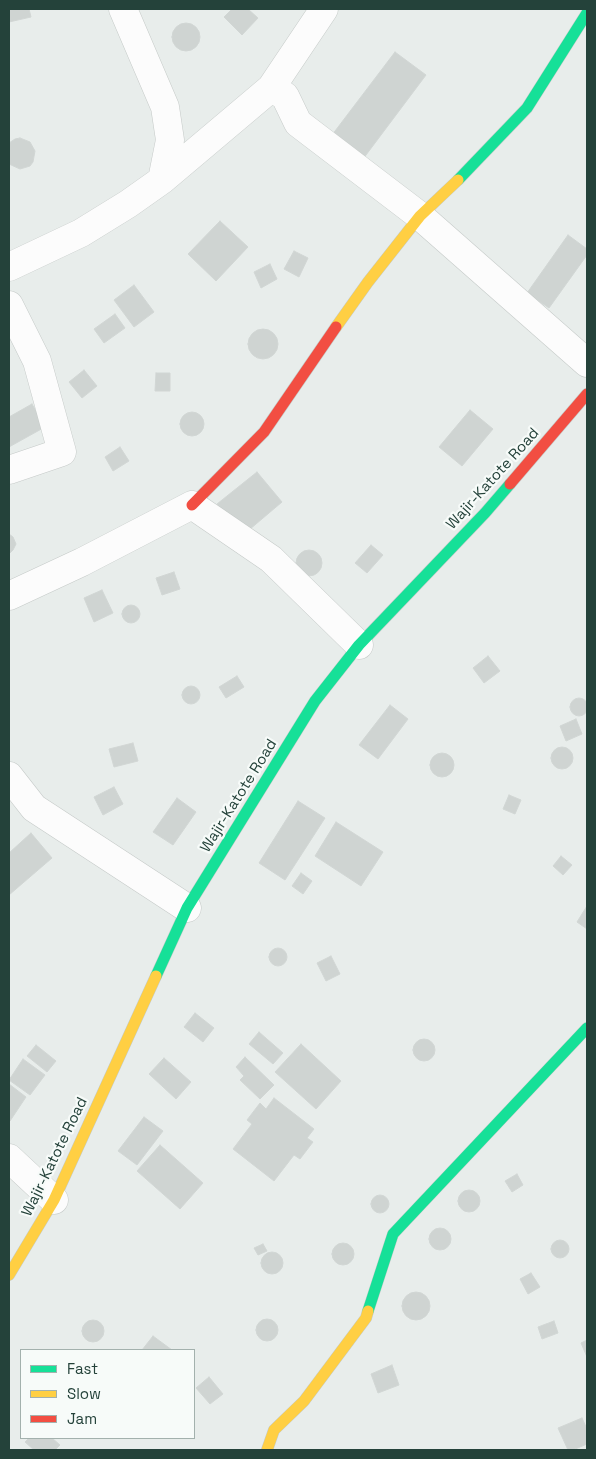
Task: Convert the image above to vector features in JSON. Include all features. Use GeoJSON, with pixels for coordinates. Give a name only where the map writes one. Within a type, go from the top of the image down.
{"type":"FeatureCollection","features":[{"type":"Feature","properties":{"kind":"street"},"geometry":{"type":"LineString","coordinates":[[123,9],[165,107],[170,140],[162,180]]}},
{"type":"Feature","properties":{"kind":"street"},"geometry":{"type":"LineString","coordinates":[[9,267],[81,233],[162,180],[272,88],[324,9]]}},
{"type":"Feature","properties":{"kind":"street"},"geometry":{"type":"LineString","coordinates":[[9,596],[82,562],[192,505],[264,432],[368,282],[420,216],[474,165],[527,108],[587,13]]}},
{"type":"Feature","properties":{"kind":"street"},"geometry":{"type":"LineString","coordinates":[[272,88],[286,96],[298,123],[420,216],[587,363]]}},
{"type":"Feature","properties":{"kind":"street"},"geometry":{"type":"LineString","coordinates":[[9,304],[37,361],[62,452],[9,470]]}},
{"type":"Feature","properties":{"kind":"street","name":"Wajir-Katote Road"},"geometry":{"type":"LineString","coordinates":[[9,1275],[54,1200],[188,908],[315,701],[359,645],[485,513],[587,394]]}},
{"type":"Feature","properties":{"kind":"street"},"geometry":{"type":"LineString","coordinates":[[192,505],[271,559],[359,645]]}},
{"type":"Feature","properties":{"kind":"street"},"geometry":{"type":"LineString","coordinates":[[9,776],[34,808],[188,908]]}},
{"type":"Feature","properties":{"kind":"street"},"geometry":{"type":"LineString","coordinates":[[267,1450],[274,1430],[304,1401],[366,1318],[394,1234],[587,1028]]}},
{"type":"Feature","properties":{"kind":"street"},"geometry":{"type":"LineString","coordinates":[[9,1158],[54,1200]]}},
{"type":"Feature","properties":{"kind":"building"},"geometry":{"type":"Polygon","coordinates":[[[9,9],[29,9],[31,17],[9,22],[9,9]]]}},
{"type":"Feature","properties":{"kind":"building"},"geometry":{"type":"Polygon","coordinates":[[[232,9],[248,9],[258,18],[242,35],[224,17],[232,9]]]}},
{"type":"Feature","properties":{"kind":"building"},"geometry":{"type":"Polygon","coordinates":[[[186,23],[196,27],[200,37],[196,47],[186,51],[176,47],[172,37],[176,27],[186,23]]]}},
{"type":"Feature","properties":{"kind":"building"},"geometry":{"type":"Polygon","coordinates":[[[395,52],[426,75],[363,159],[332,135],[395,52]]]}},
{"type":"Feature","properties":{"kind":"building"},"geometry":{"type":"Polygon","coordinates":[[[20,138],[30,142],[35,151],[33,162],[30,166],[20,169],[9,164],[9,143],[20,138]]]}},
{"type":"Feature","properties":{"kind":"building"},"geometry":{"type":"Polygon","coordinates":[[[220,221],[248,247],[216,281],[188,254],[220,221]]]}},
{"type":"Feature","properties":{"kind":"building"},"geometry":{"type":"Polygon","coordinates":[[[568,235],[587,249],[587,255],[549,308],[527,293],[568,235]]]}},
{"type":"Feature","properties":{"kind":"building"},"geometry":{"type":"Polygon","coordinates":[[[294,251],[308,258],[299,277],[284,269],[294,251]]]}},
{"type":"Feature","properties":{"kind":"building"},"geometry":{"type":"Polygon","coordinates":[[[270,264],[277,279],[261,288],[254,272],[270,264]]]}},
{"type":"Feature","properties":{"kind":"building"},"geometry":{"type":"Polygon","coordinates":[[[134,285],[154,312],[134,327],[114,300],[134,285]]]}},
{"type":"Feature","properties":{"kind":"building"},"geometry":{"type":"Polygon","coordinates":[[[115,314],[125,328],[104,343],[94,329],[115,314]]]}},
{"type":"Feature","properties":{"kind":"building"},"geometry":{"type":"Polygon","coordinates":[[[263,329],[273,334],[278,344],[273,354],[263,359],[253,354],[248,344],[253,334],[263,329]]]}},
{"type":"Feature","properties":{"kind":"building"},"geometry":{"type":"Polygon","coordinates":[[[84,370],[97,386],[82,398],[69,382],[84,370]]]}},
{"type":"Feature","properties":{"kind":"building"},"geometry":{"type":"Polygon","coordinates":[[[156,373],[170,373],[170,391],[155,391],[156,373]]]}},
{"type":"Feature","properties":{"kind":"building"},"geometry":{"type":"Polygon","coordinates":[[[32,404],[45,427],[9,447],[9,417],[32,404]]]}},
{"type":"Feature","properties":{"kind":"building"},"geometry":{"type":"Polygon","coordinates":[[[470,410],[493,429],[462,466],[439,447],[470,410]]]}},
{"type":"Feature","properties":{"kind":"building"},"geometry":{"type":"Polygon","coordinates":[[[192,412],[197,413],[203,419],[203,429],[197,435],[192,436],[187,435],[181,429],[180,424],[181,419],[187,413],[192,412]]]}},
{"type":"Feature","properties":{"kind":"building"},"geometry":{"type":"Polygon","coordinates":[[[120,447],[129,461],[113,471],[105,457],[120,447]]]}},
{"type":"Feature","properties":{"kind":"building"},"geometry":{"type":"Polygon","coordinates":[[[257,472],[282,502],[243,535],[217,504],[257,472]]]}},
{"type":"Feature","properties":{"kind":"building"},"geometry":{"type":"Polygon","coordinates":[[[9,534],[13,537],[16,544],[9,554],[9,534]]]}},
{"type":"Feature","properties":{"kind":"building"},"geometry":{"type":"Polygon","coordinates":[[[371,545],[383,555],[367,573],[355,563],[371,545]]]}},
{"type":"Feature","properties":{"kind":"building"},"geometry":{"type":"Polygon","coordinates":[[[309,550],[318,554],[322,563],[318,572],[309,576],[300,572],[296,563],[300,554],[309,550]]]}},
{"type":"Feature","properties":{"kind":"building"},"geometry":{"type":"Polygon","coordinates":[[[174,572],[180,589],[162,595],[156,578],[174,572]]]}},
{"type":"Feature","properties":{"kind":"building"},"geometry":{"type":"Polygon","coordinates":[[[102,590],[113,613],[94,622],[84,598],[102,590]]]}},
{"type":"Feature","properties":{"kind":"building"},"geometry":{"type":"Polygon","coordinates":[[[131,605],[137,608],[140,614],[137,620],[131,623],[125,620],[122,614],[125,608],[131,605]]]}},
{"type":"Feature","properties":{"kind":"building"},"geometry":{"type":"Polygon","coordinates":[[[488,656],[500,671],[484,683],[473,668],[488,656]]]}},
{"type":"Feature","properties":{"kind":"building"},"geometry":{"type":"Polygon","coordinates":[[[237,676],[244,687],[226,698],[219,687],[237,676]]]}},
{"type":"Feature","properties":{"kind":"building"},"geometry":{"type":"Polygon","coordinates":[[[187,686],[195,686],[200,691],[198,702],[187,704],[182,699],[182,691],[187,686]]]}},
{"type":"Feature","properties":{"kind":"building"},"geometry":{"type":"Polygon","coordinates":[[[579,698],[585,701],[588,707],[585,713],[579,716],[573,713],[570,707],[573,701],[579,698]]]}},
{"type":"Feature","properties":{"kind":"building"},"geometry":{"type":"Polygon","coordinates":[[[390,705],[408,719],[378,759],[359,745],[390,705]]]}},
{"type":"Feature","properties":{"kind":"building"},"geometry":{"type":"Polygon","coordinates":[[[576,719],[582,734],[566,741],[560,726],[576,719]]]}},
{"type":"Feature","properties":{"kind":"building"},"geometry":{"type":"Polygon","coordinates":[[[133,743],[138,761],[114,767],[109,749],[133,743]]]}},
{"type":"Feature","properties":{"kind":"building"},"geometry":{"type":"Polygon","coordinates":[[[562,747],[570,750],[573,758],[570,766],[562,769],[554,766],[551,758],[554,750],[562,747]]]}},
{"type":"Feature","properties":{"kind":"building"},"geometry":{"type":"Polygon","coordinates":[[[442,753],[450,757],[454,765],[450,773],[442,777],[434,773],[430,765],[434,757],[442,753]]]}},
{"type":"Feature","properties":{"kind":"building"},"geometry":{"type":"Polygon","coordinates":[[[114,787],[123,804],[103,815],[94,797],[114,787]]]}},
{"type":"Feature","properties":{"kind":"building"},"geometry":{"type":"Polygon","coordinates":[[[509,795],[521,800],[515,814],[503,809],[509,795]]]}},
{"type":"Feature","properties":{"kind":"building"},"geometry":{"type":"Polygon","coordinates":[[[177,798],[196,812],[173,845],[153,832],[177,798]]]}},
{"type":"Feature","properties":{"kind":"building"},"geometry":{"type":"Polygon","coordinates":[[[298,801],[325,818],[285,880],[259,863],[298,801]]]}},
{"type":"Feature","properties":{"kind":"building"},"geometry":{"type":"Polygon","coordinates":[[[336,822],[383,852],[361,886],[315,856],[336,822]]]}},
{"type":"Feature","properties":{"kind":"building"},"geometry":{"type":"Polygon","coordinates":[[[31,833],[52,858],[9,895],[9,853],[31,833]]]}},
{"type":"Feature","properties":{"kind":"building"},"geometry":{"type":"Polygon","coordinates":[[[561,856],[572,865],[563,875],[553,866],[561,856]]]}},
{"type":"Feature","properties":{"kind":"building"},"geometry":{"type":"Polygon","coordinates":[[[301,873],[312,881],[303,894],[292,886],[301,873]]]}},
{"type":"Feature","properties":{"kind":"building"},"geometry":{"type":"Polygon","coordinates":[[[587,906],[587,929],[577,922],[587,906]]]}},
{"type":"Feature","properties":{"kind":"building"},"geometry":{"type":"Polygon","coordinates":[[[278,948],[284,951],[287,957],[284,963],[278,966],[272,963],[269,957],[272,951],[278,948]]]}},
{"type":"Feature","properties":{"kind":"building"},"geometry":{"type":"Polygon","coordinates":[[[331,956],[340,974],[326,981],[317,963],[331,956]]]}},
{"type":"Feature","properties":{"kind":"building"},"geometry":{"type":"Polygon","coordinates":[[[195,1013],[214,1028],[203,1042],[184,1027],[195,1013]]]}},
{"type":"Feature","properties":{"kind":"building"},"geometry":{"type":"Polygon","coordinates":[[[259,1032],[283,1053],[273,1064],[249,1044],[259,1032]]]}},
{"type":"Feature","properties":{"kind":"building"},"geometry":{"type":"Polygon","coordinates":[[[424,1039],[432,1042],[435,1050],[432,1058],[424,1061],[416,1058],[413,1050],[416,1042],[424,1039]]]}},
{"type":"Feature","properties":{"kind":"building"},"geometry":{"type":"Polygon","coordinates":[[[301,1044],[341,1081],[316,1109],[275,1072],[301,1044]]]}},
{"type":"Feature","properties":{"kind":"building"},"geometry":{"type":"Polygon","coordinates":[[[36,1045],[56,1061],[47,1072],[27,1056],[36,1045]]]}},
{"type":"Feature","properties":{"kind":"building"},"geometry":{"type":"Polygon","coordinates":[[[245,1057],[274,1085],[260,1099],[240,1080],[244,1076],[236,1067],[245,1057]]]}},
{"type":"Feature","properties":{"kind":"building"},"geometry":{"type":"Polygon","coordinates":[[[164,1058],[191,1082],[176,1099],[149,1074],[164,1058]]]}},
{"type":"Feature","properties":{"kind":"building"},"geometry":{"type":"Polygon","coordinates":[[[23,1059],[45,1075],[30,1095],[9,1080],[23,1059]]]}},
{"type":"Feature","properties":{"kind":"building"},"geometry":{"type":"Polygon","coordinates":[[[9,1084],[26,1097],[10,1121],[9,1120],[9,1084]]]}},
{"type":"Feature","properties":{"kind":"building"},"geometry":{"type":"Polygon","coordinates":[[[274,1098],[314,1129],[307,1138],[313,1142],[300,1159],[294,1155],[274,1181],[233,1149],[252,1124],[247,1120],[260,1103],[266,1109],[274,1098]]]}},
{"type":"Feature","properties":{"kind":"building"},"geometry":{"type":"Polygon","coordinates":[[[144,1117],[163,1131],[137,1165],[118,1151],[144,1117]]]}},
{"type":"Feature","properties":{"kind":"building"},"geometry":{"type":"Polygon","coordinates":[[[160,1145],[203,1183],[180,1209],[137,1171],[160,1145]]]}},
{"type":"Feature","properties":{"kind":"building"},"geometry":{"type":"Polygon","coordinates":[[[517,1174],[523,1185],[512,1192],[505,1181],[517,1174]]]}},
{"type":"Feature","properties":{"kind":"building"},"geometry":{"type":"Polygon","coordinates":[[[469,1190],[477,1193],[480,1201],[477,1209],[469,1212],[461,1209],[458,1201],[461,1193],[469,1190]]]}},
{"type":"Feature","properties":{"kind":"building"},"geometry":{"type":"Polygon","coordinates":[[[380,1195],[388,1200],[389,1204],[384,1212],[380,1213],[372,1208],[371,1204],[376,1196],[380,1195]]]}},
{"type":"Feature","properties":{"kind":"building"},"geometry":{"type":"Polygon","coordinates":[[[440,1228],[448,1231],[451,1239],[448,1247],[440,1250],[432,1247],[429,1239],[432,1231],[440,1228]]]}},
{"type":"Feature","properties":{"kind":"building"},"geometry":{"type":"Polygon","coordinates":[[[560,1240],[566,1243],[569,1249],[566,1255],[560,1258],[554,1255],[551,1249],[554,1243],[560,1240]]]}},
{"type":"Feature","properties":{"kind":"building"},"geometry":{"type":"Polygon","coordinates":[[[343,1243],[351,1246],[354,1254],[351,1262],[343,1265],[335,1262],[332,1254],[335,1246],[343,1243]]]}},
{"type":"Feature","properties":{"kind":"building"},"geometry":{"type":"Polygon","coordinates":[[[263,1244],[267,1251],[258,1255],[254,1248],[263,1244]]]}},
{"type":"Feature","properties":{"kind":"building"},"geometry":{"type":"Polygon","coordinates":[[[272,1252],[280,1255],[283,1263],[280,1271],[272,1274],[264,1271],[261,1263],[264,1255],[272,1252]]]}},
{"type":"Feature","properties":{"kind":"building"},"geometry":{"type":"Polygon","coordinates":[[[531,1273],[540,1287],[528,1294],[520,1279],[531,1273]]]}},
{"type":"Feature","properties":{"kind":"building"},"geometry":{"type":"Polygon","coordinates":[[[416,1292],[426,1296],[430,1306],[426,1316],[416,1320],[406,1316],[402,1306],[406,1296],[416,1292]]]}},
{"type":"Feature","properties":{"kind":"building"},"geometry":{"type":"Polygon","coordinates":[[[267,1319],[275,1322],[278,1330],[275,1338],[267,1341],[259,1338],[256,1330],[259,1322],[267,1319]]]}},
{"type":"Feature","properties":{"kind":"building"},"geometry":{"type":"Polygon","coordinates":[[[93,1320],[101,1323],[104,1331],[101,1339],[93,1342],[85,1339],[82,1331],[85,1323],[93,1320]]]}},
{"type":"Feature","properties":{"kind":"building"},"geometry":{"type":"Polygon","coordinates":[[[554,1321],[558,1333],[542,1339],[538,1327],[554,1321]]]}},
{"type":"Feature","properties":{"kind":"building"},"geometry":{"type":"Polygon","coordinates":[[[153,1336],[171,1349],[143,1349],[153,1336]]]}},
{"type":"Feature","properties":{"kind":"building"},"geometry":{"type":"Polygon","coordinates":[[[587,1340],[587,1357],[581,1343],[587,1340]]]}},
{"type":"Feature","properties":{"kind":"building"},"geometry":{"type":"Polygon","coordinates":[[[392,1365],[399,1385],[378,1393],[371,1374],[392,1365]]]}},
{"type":"Feature","properties":{"kind":"building"},"geometry":{"type":"Polygon","coordinates":[[[209,1377],[223,1394],[210,1404],[196,1388],[209,1377]]]}},
{"type":"Feature","properties":{"kind":"building"},"geometry":{"type":"Polygon","coordinates":[[[582,1418],[587,1429],[587,1444],[573,1450],[568,1450],[558,1428],[582,1418]]]}},
{"type":"Feature","properties":{"kind":"building"},"geometry":{"type":"Polygon","coordinates":[[[28,1439],[53,1439],[60,1445],[55,1450],[34,1450],[25,1442],[28,1439]]]}},
{"type":"Feature","properties":{"kind":"traffic: fast"},"geometry":{"type":"LineString","coordinates":[[458,180],[527,108],[587,13]]}},
{"type":"Feature","properties":{"kind":"traffic: fast"},"geometry":{"type":"LineString","coordinates":[[156,976],[187,908],[315,701],[359,645],[485,513],[510,484]]}},
{"type":"Feature","properties":{"kind":"traffic: fast"},"geometry":{"type":"LineString","coordinates":[[368,1311],[393,1234],[587,1028]]}},
{"type":"Feature","properties":{"kind":"traffic: slow"},"geometry":{"type":"LineString","coordinates":[[336,327],[368,282],[420,216],[458,180]]}},
{"type":"Feature","properties":{"kind":"traffic: slow"},"geometry":{"type":"LineString","coordinates":[[9,1275],[54,1200],[156,976]]}},
{"type":"Feature","properties":{"kind":"traffic: slow"},"geometry":{"type":"LineString","coordinates":[[267,1450],[274,1430],[304,1401],[366,1318],[368,1311]]}},
{"type":"Feature","properties":{"kind":"traffic: jam"},"geometry":{"type":"LineString","coordinates":[[192,505],[264,432],[336,327]]}},
{"type":"Feature","properties":{"kind":"traffic: jam"},"geometry":{"type":"LineString","coordinates":[[510,484],[587,394]]}}]}
